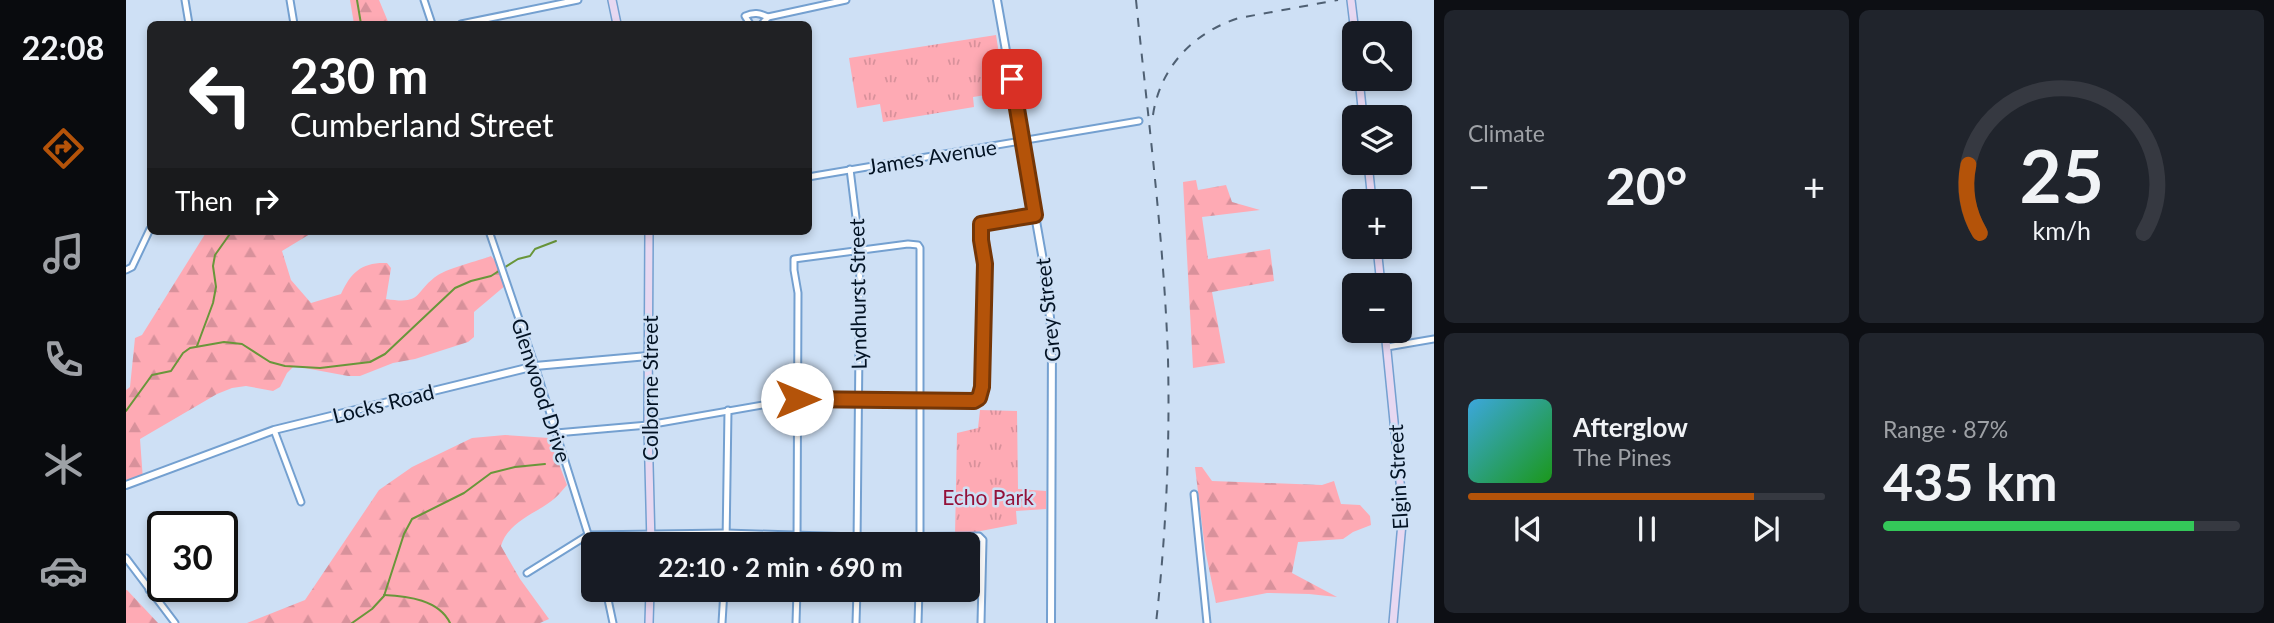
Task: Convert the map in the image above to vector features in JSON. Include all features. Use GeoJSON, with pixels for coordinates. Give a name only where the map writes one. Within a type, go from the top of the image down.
{"type":"FeatureCollection","features":[{"type":"Feature","properties":{"kind":"main road"},"geometry":{"type":"LineString","coordinates":[[612,0],[616,21]]}},
{"type":"Feature","properties":{"kind":"main road"},"geometry":{"type":"LineString","coordinates":[[1351,0],[1354,21]]}},
{"type":"Feature","properties":{"kind":"main road","name":"Colborne Street"},"geometry":{"type":"LineString","coordinates":[[649,235],[648,425],[651,532]]}},
{"type":"Feature","properties":{"kind":"main road","name":"Elgin Street"},"geometry":{"type":"LineString","coordinates":[[1386,343],[1403,512],[1393,623]]}},
{"type":"Feature","properties":{"kind":"main road"},"geometry":{"type":"LineString","coordinates":[[649,623],[650,602]]}},
{"type":"Feature","properties":{"kind":"street"},"geometry":{"type":"LineString","coordinates":[[185,0],[188,21]]}},
{"type":"Feature","properties":{"kind":"street"},"geometry":{"type":"LineString","coordinates":[[290,0],[294,21]]}},
{"type":"Feature","properties":{"kind":"street"},"geometry":{"type":"LineString","coordinates":[[424,0],[431,21]]}},
{"type":"Feature","properties":{"kind":"street"},"geometry":{"type":"LineString","coordinates":[[476,21],[578,0]]}},
{"type":"Feature","properties":{"kind":"street"},"geometry":{"type":"LineString","coordinates":[[765,21],[768,18],[842,0]]}},
{"type":"Feature","properties":{"kind":"street","name":"Grey Street"},"geometry":{"type":"LineString","coordinates":[[997,0],[1048,295],[1053,360],[1051,623]]}},
{"type":"Feature","properties":{"kind":"street"},"geometry":{"type":"LineString","coordinates":[[748,21],[745,16],[751,13],[759,13],[768,18]]}},
{"type":"Feature","properties":{"kind":"street","name":"James Avenue"},"geometry":{"type":"LineString","coordinates":[[812,176],[1139,121]]}},
{"type":"Feature","properties":{"kind":"street","name":"Lyndhurst Street"},"geometry":{"type":"LineString","coordinates":[[850,169],[860,250],[857,532]]}},
{"type":"Feature","properties":{"kind":"street"},"geometry":{"type":"LineString","coordinates":[[556,433],[648,425],[797,399],[974,401],[979,398],[982,387],[985,264],[981,224],[1035,215]]}},
{"type":"Feature","properties":{"kind":"street"},"geometry":{"type":"LineString","coordinates":[[126,270],[132,267],[147,235]]}},
{"type":"Feature","properties":{"kind":"street","name":"Glenwood Drive"},"geometry":{"type":"LineString","coordinates":[[490,235],[588,532]]}},
{"type":"Feature","properties":{"kind":"street"},"geometry":{"type":"LineString","coordinates":[[798,532],[798,293],[794,258],[914,244],[920,248],[920,532]]}},
{"type":"Feature","properties":{"kind":"street"},"geometry":{"type":"LineString","coordinates":[[1387,347],[1434,339]]}},
{"type":"Feature","properties":{"kind":"street","name":"Locks Road"},"geometry":{"type":"LineString","coordinates":[[126,485],[274,430],[535,366],[648,356]]}},
{"type":"Feature","properties":{"kind":"street"},"geometry":{"type":"LineString","coordinates":[[726,532],[728,410]]}},
{"type":"Feature","properties":{"kind":"street"},"geometry":{"type":"LineString","coordinates":[[274,430],[301,502]]}},
{"type":"Feature","properties":{"kind":"street"},"geometry":{"type":"LineString","coordinates":[[1194,494],[1207,623]]}},
{"type":"Feature","properties":{"kind":"street"},"geometry":{"type":"LineString","coordinates":[[980,537],[983,543],[981,623]]}},
{"type":"Feature","properties":{"kind":"street"},"geometry":{"type":"LineString","coordinates":[[527,573],[581,540]]}},
{"type":"Feature","properties":{"kind":"street"},"geometry":{"type":"LineString","coordinates":[[126,558],[147,587]]}},
{"type":"Feature","properties":{"kind":"street"},"geometry":{"type":"LineString","coordinates":[[159,602],[176,623]]}},
{"type":"Feature","properties":{"kind":"street"},"geometry":{"type":"LineString","coordinates":[[609,602],[613,623]]}},
{"type":"Feature","properties":{"kind":"street"},"geometry":{"type":"LineString","coordinates":[[722,623],[723,602]]}},
{"type":"Feature","properties":{"kind":"street"},"geometry":{"type":"LineString","coordinates":[[796,623],[797,602]]}},
{"type":"Feature","properties":{"kind":"street"},"geometry":{"type":"LineString","coordinates":[[856,623],[857,602]]}},
{"type":"Feature","properties":{"kind":"street"},"geometry":{"type":"LineString","coordinates":[[918,623],[919,602]]}},
{"type":"Feature","properties":{"kind":"green space"},"geometry":{"type":"Polygon","coordinates":[[[350,0],[379,0],[388,21],[354,21],[350,0]]]}},
{"type":"Feature","properties":{"kind":"green space"},"geometry":{"type":"Polygon","coordinates":[[[996,35],[1005,92],[973,97],[974,107],[883,122],[880,104],[857,108],[849,58],[996,35]]]}},
{"type":"Feature","properties":{"kind":"green space"},"geometry":{"type":"Polygon","coordinates":[[[1196,180],[1198,190],[1226,185],[1232,202],[1260,210],[1202,217],[1208,259],[1270,249],[1274,281],[1212,292],[1225,363],[1193,368],[1183,182],[1196,180]]]}},
{"type":"Feature","properties":{"kind":"green space"},"geometry":{"type":"Polygon","coordinates":[[[204,235],[308,235],[282,251],[291,280],[311,303],[341,294],[353,274],[378,263],[387,263],[391,268],[386,299],[413,299],[438,275],[491,256],[502,269],[506,285],[474,312],[474,337],[468,342],[393,363],[360,376],[294,366],[280,387],[273,391],[246,386],[217,394],[140,439],[143,480],[126,486],[126,390],[130,387],[135,338],[142,335],[204,235]]]}},
{"type":"Feature","properties":{"kind":"green space","name":"Echo Park"},"geometry":{"type":"Polygon","coordinates":[[[980,410],[1017,411],[1018,489],[1046,491],[1046,509],[1016,511],[1017,524],[976,532],[955,532],[957,433],[978,428],[980,410]]]}},
{"type":"Feature","properties":{"kind":"green space"},"geometry":{"type":"Polygon","coordinates":[[[505,435],[549,438],[567,485],[557,496],[510,530],[501,546],[520,579],[549,619],[540,623],[247,623],[305,600],[379,490],[412,467],[472,438],[505,435]]]}},
{"type":"Feature","properties":{"kind":"green space"},"geometry":{"type":"Polygon","coordinates":[[[1195,467],[1202,467],[1212,481],[1322,485],[1334,481],[1341,504],[1360,505],[1370,516],[1371,525],[1343,539],[1298,542],[1292,573],[1337,597],[1267,593],[1216,603],[1205,549],[1195,467]]]}},
{"type":"Feature","properties":{"kind":"green space"},"geometry":{"type":"Polygon","coordinates":[[[127,590],[158,623],[126,623],[127,590]]]}},
{"type":"Feature","properties":{"kind":"waterway"},"geometry":{"type":"LineString","coordinates":[[357,0],[360,21]]}},
{"type":"Feature","properties":{"kind":"waterway"},"geometry":{"type":"LineString","coordinates":[[197,346],[213,303],[216,287],[213,266],[215,255],[229,235]]}},
{"type":"Feature","properties":{"kind":"waterway"},"geometry":{"type":"LineString","coordinates":[[126,411],[152,375],[171,371],[183,353],[190,348],[224,342],[242,344],[270,362],[285,366],[320,368],[370,362],[385,354],[455,288],[491,276],[518,259],[530,256],[535,249],[556,241]]}},
{"type":"Feature","properties":{"kind":"waterway"},"geometry":{"type":"LineString","coordinates":[[352,623],[372,609],[384,596],[404,534],[412,519],[464,493],[491,473],[545,464]]}},
{"type":"Feature","properties":{"kind":"waterway"},"geometry":{"type":"LineString","coordinates":[[384,595],[413,598],[431,604],[445,615],[450,623]]}},
{"type":"Feature","properties":{"kind":"railway"},"geometry":{"type":"LineString","coordinates":[[1136,0],[1159,224],[1168,359],[1166,491],[1156,623]]}},
{"type":"Feature","properties":{"kind":"railway"},"geometry":{"type":"LineString","coordinates":[[1153,115],[1157,98],[1171,67],[1194,42],[1208,32],[1239,18],[1338,0]]}},
{"type":"Feature","properties":{"kind":"route"},"geometry":{"type":"LineString","coordinates":[[797,399],[974,401],[979,398],[982,387],[985,264],[981,224],[1035,215],[1012,79]]}}]}
